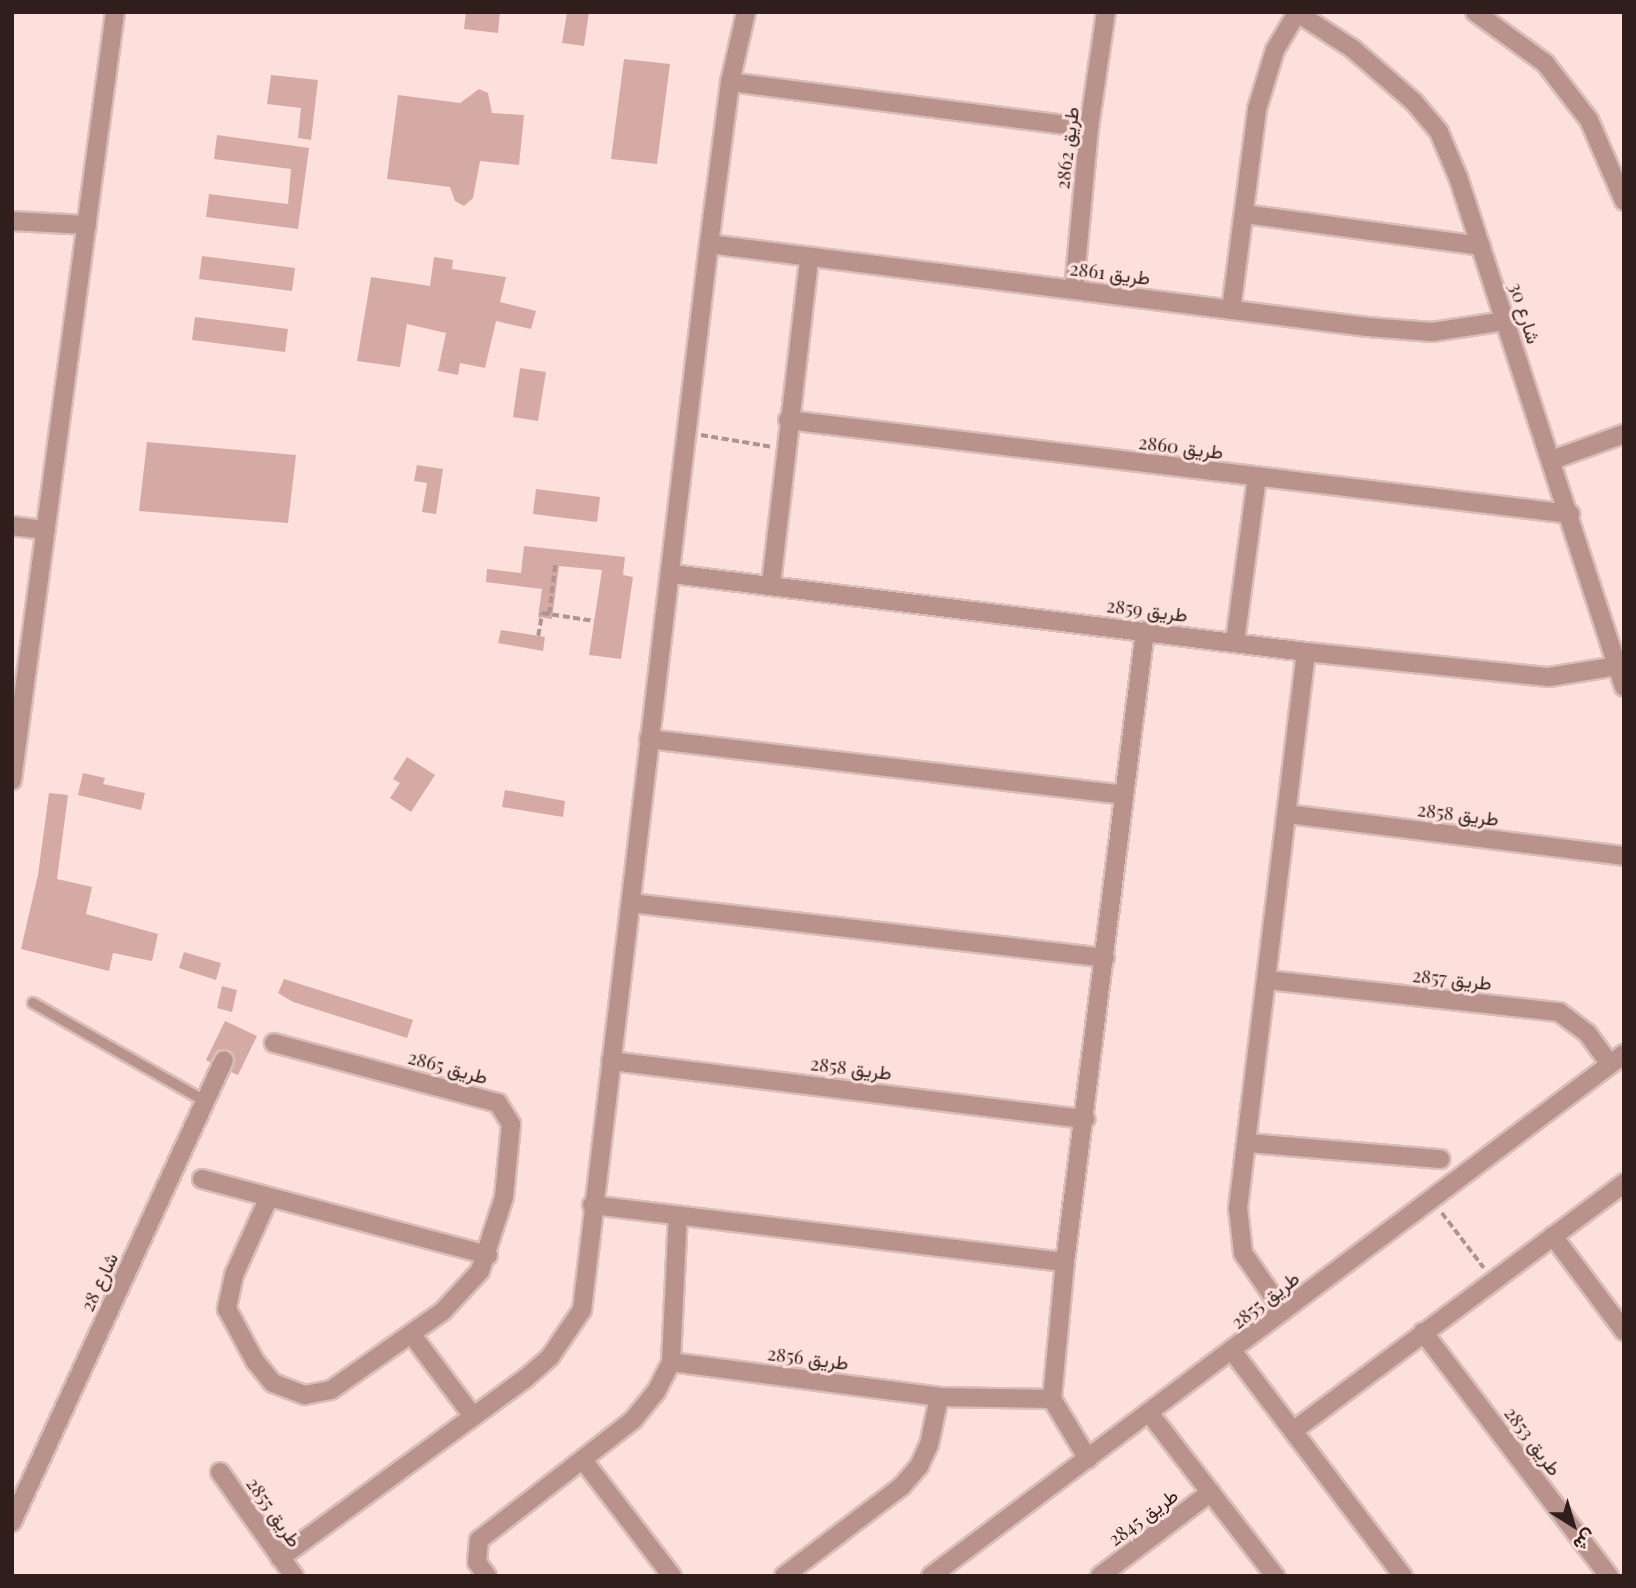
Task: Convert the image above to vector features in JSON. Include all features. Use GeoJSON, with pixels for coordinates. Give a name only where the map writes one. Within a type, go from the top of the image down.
{"type":"FeatureCollection","features":[{"type":"Feature","properties":{"kind":"street"},"geometry":{"type":"LineString","coordinates":[[12,779],[115,12]]}},
{"type":"Feature","properties":{"kind":"street"},"geometry":{"type":"LineString","coordinates":[[280,1558],[550,1357],[582,1310],[592,1205],[672,574],[709,244],[730,82],[747,12]]}},
{"type":"Feature","properties":{"kind":"street","name":"طريق 2862"},"geometry":{"type":"LineString","coordinates":[[1074,289],[1089,128],[1106,12]]}},
{"type":"Feature","properties":{"kind":"street"},"geometry":{"type":"LineString","coordinates":[[1231,310],[1264,79],[1297,12]]}},
{"type":"Feature","properties":{"kind":"street","name":"شارع 30"},"geometry":{"type":"LineString","coordinates":[[1297,12],[1353,49],[1427,115],[1458,177],[1570,514],[1624,687]]}},
{"type":"Feature","properties":{"kind":"street"},"geometry":{"type":"LineString","coordinates":[[1475,12],[1545,63],[1589,120],[1624,201]]}},
{"type":"Feature","properties":{"kind":"street"},"geometry":{"type":"LineString","coordinates":[[730,82],[1089,128]]}},
{"type":"Feature","properties":{"kind":"street"},"geometry":{"type":"LineString","coordinates":[[1245,214],[1481,246]]}},
{"type":"Feature","properties":{"kind":"street"},"geometry":{"type":"LineString","coordinates":[[12,221],[87,225]]}},
{"type":"Feature","properties":{"kind":"street","name":"طريق 2861"},"geometry":{"type":"LineString","coordinates":[[709,244],[809,260],[1432,332],[1506,321]]}},
{"type":"Feature","properties":{"kind":"street"},"geometry":{"type":"LineString","coordinates":[[771,584],[788,420],[809,260]]}},
{"type":"Feature","properties":{"kind":"street","name":"طريق 2860"},"geometry":{"type":"LineString","coordinates":[[788,420],[1570,514]]}},
{"type":"Feature","properties":{"kind":"street"},"geometry":{"type":"LineString","coordinates":[[1552,460],[1624,434]]}},
{"type":"Feature","properties":{"kind":"street"},"geometry":{"type":"LineString","coordinates":[[1235,642],[1257,477]]}},
{"type":"Feature","properties":{"kind":"street"},"geometry":{"type":"LineString","coordinates":[[12,526],[46,530]]}},
{"type":"Feature","properties":{"kind":"street","name":"طريق 2859"},"geometry":{"type":"LineString","coordinates":[[672,574],[771,584],[1306,652],[1549,677],[1618,666]]}},
{"type":"Feature","properties":{"kind":"street"},"geometry":{"type":"LineString","coordinates":[[1088,1459],[1052,1399],[1065,1262],[1086,1119],[1123,795],[1145,631]]}},
{"type":"Feature","properties":{"kind":"street"},"geometry":{"type":"LineString","coordinates":[[1283,1311],[1243,1252],[1238,1230],[1306,652]]}},
{"type":"Feature","properties":{"kind":"street"},"geometry":{"type":"LineString","coordinates":[[649,739],[1123,795]]}},
{"type":"Feature","properties":{"kind":"street","name":"طريق 2858"},"geometry":{"type":"LineString","coordinates":[[1287,814],[1624,856]]}},
{"type":"Feature","properties":{"kind":"street"},"geometry":{"type":"LineString","coordinates":[[631,903],[1105,958]]}},
{"type":"Feature","properties":{"kind":"street","name":"طريق 2857"},"geometry":{"type":"LineString","coordinates":[[1268,980],[1559,1012],[1617,1059]]}},
{"type":"Feature","properties":{"kind":"street","name":"طريق 2865"},"geometry":{"type":"LineString","coordinates":[[270,1196],[233,1275],[227,1310],[255,1361],[273,1383],[305,1395],[331,1390],[412,1335],[456,1299],[488,1255],[504,1197],[511,1124],[498,1102],[274,1042]]}},
{"type":"Feature","properties":{"kind":"street","name":"طريق 2855"},"geometry":{"type":"LineString","coordinates":[[931,1576],[1233,1352],[1283,1311],[1617,1059]]}},
{"type":"Feature","properties":{"kind":"street","name":"شارع 28"},"geometry":{"type":"LineString","coordinates":[[12,1522],[203,1100],[224,1060]]}},
{"type":"Feature","properties":{"kind":"street","name":"طريق 2858"},"geometry":{"type":"LineString","coordinates":[[611,1061],[1086,1119]]}},
{"type":"Feature","properties":{"kind":"street"},"geometry":{"type":"LineString","coordinates":[[1248,1143],[1440,1159]]}},
{"type":"Feature","properties":{"kind":"street"},"geometry":{"type":"LineString","coordinates":[[202,1179],[488,1255]]}},
{"type":"Feature","properties":{"kind":"street"},"geometry":{"type":"LineString","coordinates":[[1293,1432],[1624,1182]]}},
{"type":"Feature","properties":{"kind":"street"},"geometry":{"type":"LineString","coordinates":[[592,1205],[1065,1262]]}},
{"type":"Feature","properties":{"kind":"street"},"geometry":{"type":"LineString","coordinates":[[487,1576],[474,1551],[479,1540],[633,1420],[671,1362],[678,1216]]}},
{"type":"Feature","properties":{"kind":"street"},"geometry":{"type":"LineString","coordinates":[[1553,1236],[1624,1331]]}},
{"type":"Feature","properties":{"kind":"street","name":"طريق 2853"},"geometry":{"type":"LineString","coordinates":[[1423,1332],[1609,1576]]}},
{"type":"Feature","properties":{"kind":"street"},"geometry":{"type":"LineString","coordinates":[[412,1335],[472,1415]]}},
{"type":"Feature","properties":{"kind":"street"},"geometry":{"type":"LineString","coordinates":[[1233,1352],[1403,1576]]}},
{"type":"Feature","properties":{"kind":"street","name":"طريق 2856"},"geometry":{"type":"LineString","coordinates":[[671,1362],[939,1397],[1052,1399]]}},
{"type":"Feature","properties":{"kind":"street"},"geometry":{"type":"LineString","coordinates":[[784,1576],[901,1487],[919,1466],[929,1445],[939,1397]]}},
{"type":"Feature","properties":{"kind":"street","name":"طريق 2845"},"geometry":{"type":"LineString","coordinates":[[1150,1414],[1275,1576]]}},
{"type":"Feature","properties":{"kind":"street"},"geometry":{"type":"LineString","coordinates":[[583,1460],[672,1576]]}},
{"type":"Feature","properties":{"kind":"street","name":"طريق 2855"},"geometry":{"type":"LineString","coordinates":[[220,1472],[294,1576]]}},
{"type":"Feature","properties":{"kind":"street","name":"طريق 2845"},"geometry":{"type":"LineString","coordinates":[[1100,1576],[1211,1492]]}},
{"type":"Feature","properties":{"kind":"lane"},"geometry":{"type":"LineString","coordinates":[[33,1003],[203,1100]]}},
{"type":"Feature","properties":{"kind":"path"},"geometry":{"type":"LineString","coordinates":[[687,433],[785,449]]}},
{"type":"Feature","properties":{"kind":"path"},"geometry":{"type":"LineString","coordinates":[[548,614],[555,565]]}},
{"type":"Feature","properties":{"kind":"path"},"geometry":{"type":"LineString","coordinates":[[538,636],[542,613],[593,621]]}},
{"type":"Feature","properties":{"kind":"path"},"geometry":{"type":"LineString","coordinates":[[1433,1200],[1494,1280]]}},
{"type":"Feature","properties":{"kind":"building"},"geometry":{"type":"Polygon","coordinates":[[[466,12],[500,12],[498,33],[464,29],[466,12]]]}},
{"type":"Feature","properties":{"kind":"building"},"geometry":{"type":"Polygon","coordinates":[[[567,12],[589,12],[584,46],[562,43],[567,12]]]}},
{"type":"Feature","properties":{"kind":"building"},"geometry":{"type":"Polygon","coordinates":[[[624,59],[670,64],[657,164],[611,159],[624,59]]]}},
{"type":"Feature","properties":{"kind":"building"},"geometry":{"type":"Polygon","coordinates":[[[271,75],[318,80],[311,140],[298,138],[301,108],[267,104],[271,75]]]}},
{"type":"Feature","properties":{"kind":"building"},"geometry":{"type":"Polygon","coordinates":[[[479,89],[488,93],[492,113],[524,115],[519,165],[480,161],[473,198],[464,206],[455,201],[450,187],[387,179],[398,95],[460,103],[479,89]]]}},
{"type":"Feature","properties":{"kind":"building"},"geometry":{"type":"Polygon","coordinates":[[[217,135],[309,148],[298,229],[206,217],[209,194],[288,204],[291,169],[214,159],[217,135]]]}},
{"type":"Feature","properties":{"kind":"building"},"geometry":{"type":"Polygon","coordinates":[[[202,256],[295,268],[292,291],[199,279],[202,256]]]}},
{"type":"Feature","properties":{"kind":"building"},"geometry":{"type":"Polygon","coordinates":[[[434,257],[453,260],[452,269],[506,277],[500,302],[536,311],[531,329],[496,321],[485,368],[460,363],[458,375],[438,371],[446,333],[407,324],[400,367],[357,361],[371,277],[430,286],[434,257]]]}},
{"type":"Feature","properties":{"kind":"building"},"geometry":{"type":"Polygon","coordinates":[[[195,317],[288,329],[285,352],[192,340],[195,317]]]}},
{"type":"Feature","properties":{"kind":"building"},"geometry":{"type":"Polygon","coordinates":[[[520,368],[546,372],[538,421],[513,417],[520,368]]]}},
{"type":"Feature","properties":{"kind":"building"},"geometry":{"type":"Polygon","coordinates":[[[147,442],[296,455],[288,523],[139,511],[147,442]]]}},
{"type":"Feature","properties":{"kind":"building"},"geometry":{"type":"Polygon","coordinates":[[[417,465],[443,469],[436,514],[422,512],[427,483],[414,481],[417,465]]]}},
{"type":"Feature","properties":{"kind":"building"},"geometry":{"type":"Polygon","coordinates":[[[536,489],[600,497],[597,522],[533,514],[536,489]]]}},
{"type":"Feature","properties":{"kind":"building"},"geometry":{"type":"Polygon","coordinates":[[[524,546],[625,557],[623,575],[633,577],[621,659],[589,655],[602,570],[559,566],[552,619],[538,617],[542,589],[486,582],[487,569],[521,573],[524,546]]]}},
{"type":"Feature","properties":{"kind":"building"},"geometry":{"type":"Polygon","coordinates":[[[501,630],[545,637],[543,651],[498,643],[501,630]]]}},
{"type":"Feature","properties":{"kind":"building"},"geometry":{"type":"Polygon","coordinates":[[[407,757],[435,775],[411,812],[390,798],[400,783],[393,779],[407,757]]]}},
{"type":"Feature","properties":{"kind":"building"},"geometry":{"type":"Polygon","coordinates":[[[83,773],[105,778],[103,784],[145,793],[141,810],[78,795],[83,773]]]}},
{"type":"Feature","properties":{"kind":"building"},"geometry":{"type":"Polygon","coordinates":[[[505,790],[565,801],[563,817],[502,807],[505,790]]]}},
{"type":"Feature","properties":{"kind":"building"},"geometry":{"type":"Polygon","coordinates":[[[49,793],[68,795],[57,879],[92,887],[86,914],[158,934],[152,961],[113,953],[109,971],[21,949],[38,875],[49,793]]]}},
{"type":"Feature","properties":{"kind":"building"},"geometry":{"type":"Polygon","coordinates":[[[184,952],[221,963],[216,980],[179,968],[184,952]]]}},
{"type":"Feature","properties":{"kind":"building"},"geometry":{"type":"Polygon","coordinates":[[[284,979],[413,1020],[407,1038],[293,1002],[278,993],[284,979]]]}},
{"type":"Feature","properties":{"kind":"building"},"geometry":{"type":"Polygon","coordinates":[[[222,986],[237,990],[232,1012],[217,1008],[222,986]]]}},
{"type":"Feature","properties":{"kind":"building"},"geometry":{"type":"Polygon","coordinates":[[[225,1021],[257,1036],[238,1075],[231,1072],[235,1060],[229,1050],[218,1050],[210,1062],[206,1060],[225,1021]]]}}]}
